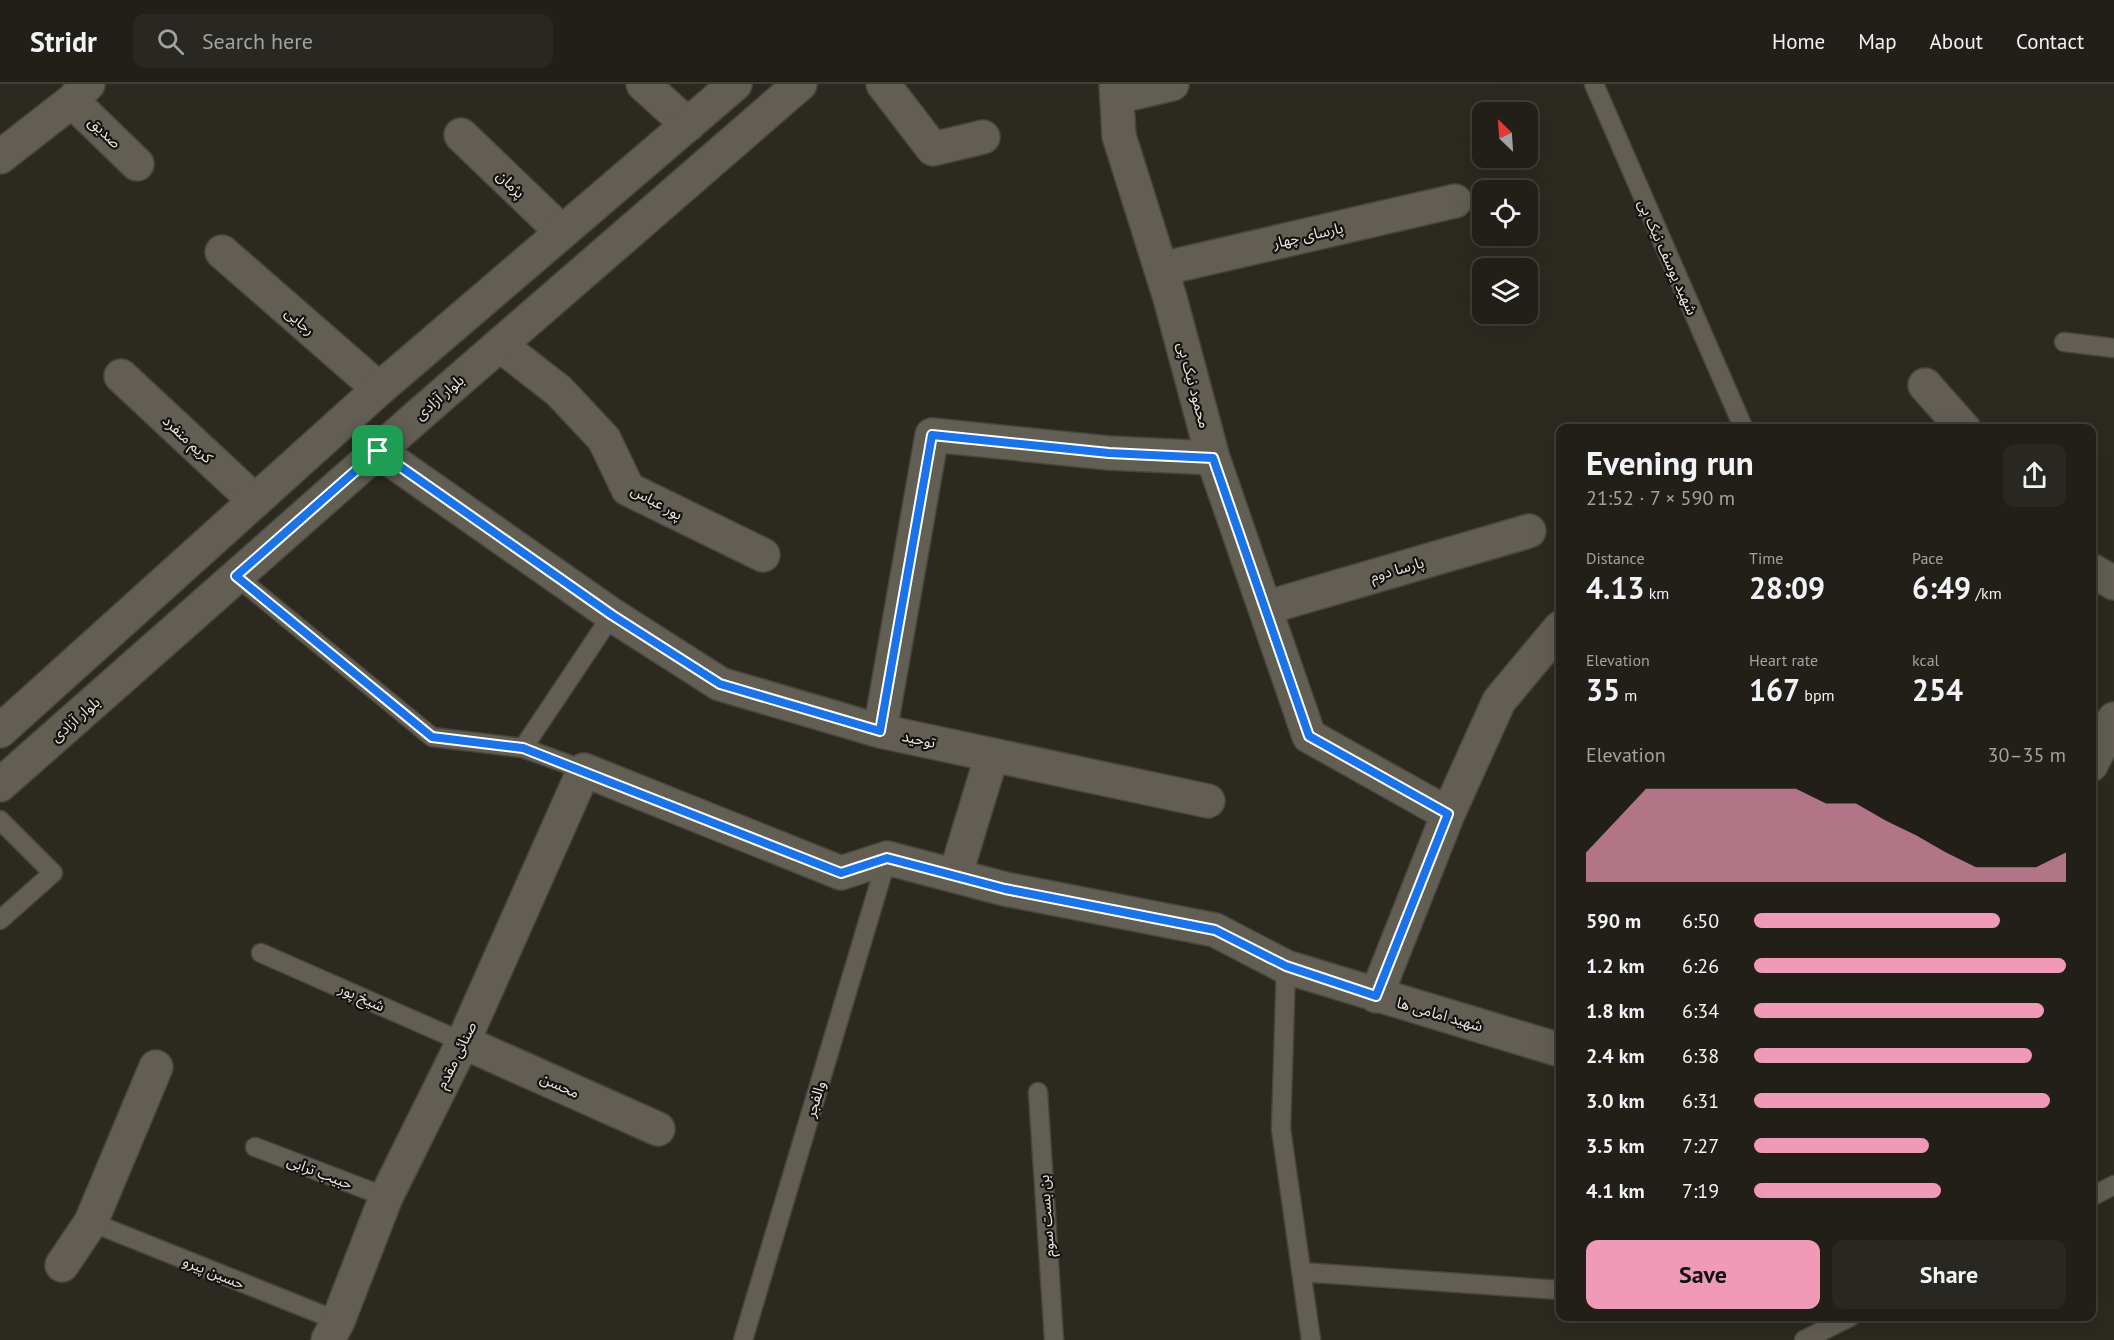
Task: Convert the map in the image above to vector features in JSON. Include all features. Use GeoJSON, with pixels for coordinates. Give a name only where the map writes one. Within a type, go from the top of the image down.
{"type":"FeatureCollection","features":[{"type":"Feature","properties":{"kind":"street"},"geometry":{"type":"LineString","coordinates":[[643,84],[688,125]]}},
{"type":"Feature","properties":{"kind":"street"},"geometry":{"type":"LineString","coordinates":[[0,731],[379,389],[735,84]]}},
{"type":"Feature","properties":{"kind":"street","name":"بلوار آزادی"},"geometry":{"type":"LineString","coordinates":[[0,785],[378,451],[800,84]]}},
{"type":"Feature","properties":{"kind":"street"},"geometry":{"type":"LineString","coordinates":[[883,84],[933,149],[983,137]]}},
{"type":"Feature","properties":{"kind":"street"},"geometry":{"type":"LineString","coordinates":[[1117,91],[1172,84]]}},
{"type":"Feature","properties":{"kind":"street","name":"محمود نیک پی"},"geometry":{"type":"LineString","coordinates":[[1117,91],[1119,136],[1161,269],[1213,458],[1309,736],[1448,814]]}},
{"type":"Feature","properties":{"kind":"street"},"geometry":{"type":"LineString","coordinates":[[0,157],[80,92]]}},
{"type":"Feature","properties":{"kind":"street","name":"صدیق"},"geometry":{"type":"LineString","coordinates":[[80,92],[137,164]]}},
{"type":"Feature","properties":{"kind":"street","name":"پژمان"},"geometry":{"type":"LineString","coordinates":[[461,135],[562,232]]}},
{"type":"Feature","properties":{"kind":"street","name":"پارسای چهار"},"geometry":{"type":"LineString","coordinates":[[1161,269],[1455,201]]}},
{"type":"Feature","properties":{"kind":"street","name":"رجایی"},"geometry":{"type":"LineString","coordinates":[[222,252],[379,389]]}},
{"type":"Feature","properties":{"kind":"street","name":"پور عباس"},"geometry":{"type":"LineString","coordinates":[[500,345],[559,391],[604,439],[628,489],[763,555]]}},
{"type":"Feature","properties":{"kind":"street","name":"کریم منفرد"},"geometry":{"type":"LineString","coordinates":[[121,376],[255,501]]}},
{"type":"Feature","properties":{"kind":"street"},"geometry":{"type":"LineString","coordinates":[[1925,385],[1960,424]]}},
{"type":"Feature","properties":{"kind":"street"},"geometry":{"type":"LineString","coordinates":[[880,731],[932,435],[1109,453],[1213,458]]}},
{"type":"Feature","properties":{"kind":"street","name":"توحید"},"geometry":{"type":"LineString","coordinates":[[378,451],[612,615],[720,684],[880,731],[1208,801]]}},
{"type":"Feature","properties":{"kind":"street","name":"پارسا دوم"},"geometry":{"type":"LineString","coordinates":[[1265,608],[1530,531]]}},
{"type":"Feature","properties":{"kind":"street"},"geometry":{"type":"LineString","coordinates":[[2096,573],[2114,583]]}},
{"type":"Feature","properties":{"kind":"street"},"geometry":{"type":"LineString","coordinates":[[1376,996],[1448,814],[1499,701],[1556,633]]}},
{"type":"Feature","properties":{"kind":"street"},"geometry":{"type":"LineString","coordinates":[[2096,755],[2114,719]]}},
{"type":"Feature","properties":{"kind":"street"},"geometry":{"type":"LineString","coordinates":[[955,876],[992,755]]}},
{"type":"Feature","properties":{"kind":"street"},"geometry":{"type":"LineString","coordinates":[[585,770],[841,873],[887,858]]}},
{"type":"Feature","properties":{"kind":"street","name":"صنائی مقدم"},"geometry":{"type":"LineString","coordinates":[[333,1330],[386,1197],[463,1042],[585,770]]}},
{"type":"Feature","properties":{"kind":"street","name":"شهید امامی ها"},"geometry":{"type":"LineString","coordinates":[[887,858],[1005,889],[1215,930],[1286,966],[1376,996],[1556,1045]]}},
{"type":"Feature","properties":{"kind":"street","name":"محسن"},"geometry":{"type":"LineString","coordinates":[[463,1042],[657,1129]]}},
{"type":"Feature","properties":{"kind":"street"},"geometry":{"type":"LineString","coordinates":[[62,1265],[91,1222],[156,1067]]}},
{"type":"Feature","properties":{"kind":"lane","name":"شهید یوسف نیک پی"},"geometry":{"type":"LineString","coordinates":[[1594,84],[1742,424]]}},
{"type":"Feature","properties":{"kind":"lane"},"geometry":{"type":"LineString","coordinates":[[2064,342],[2114,348]]}},
{"type":"Feature","properties":{"kind":"lane"},"geometry":{"type":"LineString","coordinates":[[236,576],[432,737],[523,748],[585,770]]}},
{"type":"Feature","properties":{"kind":"lane"},"geometry":{"type":"LineString","coordinates":[[523,748],[612,615]]}},
{"type":"Feature","properties":{"kind":"lane"},"geometry":{"type":"LineString","coordinates":[[0,820],[53,873],[0,920]]}},
{"type":"Feature","properties":{"kind":"lane","name":"والفجر"},"geometry":{"type":"LineString","coordinates":[[743,1340],[887,858]]}},
{"type":"Feature","properties":{"kind":"lane","name":"شیخ پور"},"geometry":{"type":"LineString","coordinates":[[261,953],[463,1042]]}},
{"type":"Feature","properties":{"kind":"lane"},"geometry":{"type":"LineString","coordinates":[[1286,966],[1281,1129],[1311,1340]]}},
{"type":"Feature","properties":{"kind":"lane","name":"بن بست سوم"},"geometry":{"type":"LineString","coordinates":[[1038,1092],[1054,1340]]}},
{"type":"Feature","properties":{"kind":"lane","name":"حبیب ترابی"},"geometry":{"type":"LineString","coordinates":[[255,1147],[386,1197]]}},
{"type":"Feature","properties":{"kind":"lane"},"geometry":{"type":"LineString","coordinates":[[2096,1194],[2114,1185]]}},
{"type":"Feature","properties":{"kind":"lane","name":"حسین پیرو"},"geometry":{"type":"LineString","coordinates":[[91,1222],[333,1330]]}},
{"type":"Feature","properties":{"kind":"lane"},"geometry":{"type":"LineString","coordinates":[[1301,1272],[1556,1290]]}},
{"type":"Feature","properties":{"kind":"lane"},"geometry":{"type":"LineString","coordinates":[[1804,1340],[1842,1321]]}},
{"type":"Feature","properties":{"kind":"route"},"geometry":{"type":"LineString","coordinates":[[932,435],[1109,453],[1213,458],[1309,736],[1448,814],[1376,996],[1286,966],[1215,930],[1005,889],[887,858],[841,873],[585,770],[523,748],[432,737],[236,576],[378,451],[612,615],[720,684],[880,731],[932,435]]}}]}
